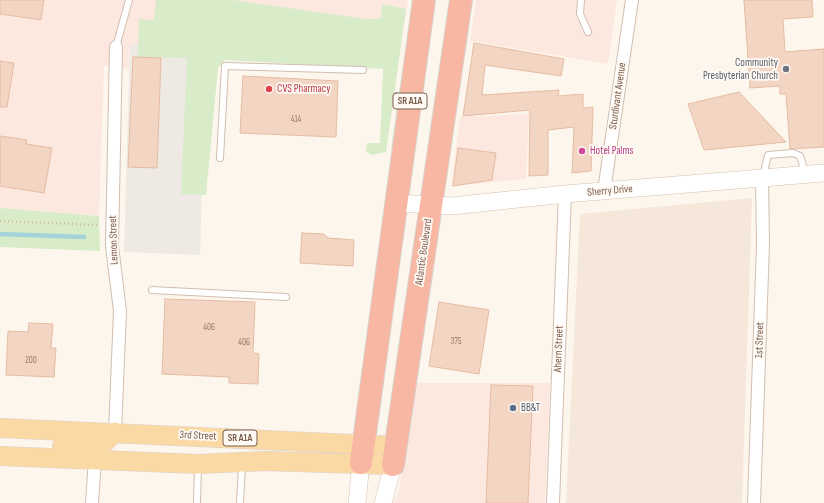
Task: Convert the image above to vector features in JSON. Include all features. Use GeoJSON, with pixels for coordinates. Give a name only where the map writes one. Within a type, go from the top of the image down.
{"type":"FeatureCollection","features":[{"type":"Feature","properties":{"kind":"highway","name":"SR A1A"},"geometry":{"type":"LineString","coordinates":[[362,454],[424,0]]}},
{"type":"Feature","properties":{"kind":"highway","name":"Atlantic Boulevard"},"geometry":{"type":"LineString","coordinates":[[394,456],[461,0]]}},
{"type":"Feature","properties":{"kind":"main road","name":"3rd Street"},"geometry":{"type":"LineString","coordinates":[[0,428],[115,432],[394,456]]}},
{"type":"Feature","properties":{"kind":"main road"},"geometry":{"type":"LineString","coordinates":[[6,456],[19,446],[101,446],[115,432]]}},
{"type":"Feature","properties":{"kind":"main road","name":"3rd Street"},"geometry":{"type":"LineString","coordinates":[[6,456],[198,464],[362,454]]}},
{"type":"Feature","properties":{"kind":"street","name":"Sturdivant Avenue"},"geometry":{"type":"LineString","coordinates":[[604,191],[632,0]]}},
{"type":"Feature","properties":{"kind":"street","name":"Lemon Street"},"geometry":{"type":"LineString","coordinates":[[115,432],[120,311],[112,246],[116,48]]}},
{"type":"Feature","properties":{"kind":"street","name":"Sherry Drive"},"geometry":{"type":"LineString","coordinates":[[397,203],[452,206],[565,194],[824,173]]}},
{"type":"Feature","properties":{"kind":"street","name":"1st Street"},"geometry":{"type":"LineString","coordinates":[[754,503],[763,244],[762,177]]}},
{"type":"Feature","properties":{"kind":"street","name":"Ahern Street"},"geometry":{"type":"LineString","coordinates":[[553,503],[565,194]]}},
{"type":"Feature","properties":{"kind":"street"},"geometry":{"type":"LineString","coordinates":[[357,503],[362,454]]}},
{"type":"Feature","properties":{"kind":"street","name":"Atlantic Boulevard"},"geometry":{"type":"LineString","coordinates":[[383,503],[394,456]]}},
{"type":"Feature","properties":{"kind":"street"},"geometry":{"type":"LineString","coordinates":[[92,503],[94,459]]}},
{"type":"Feature","properties":{"kind":"lane"},"geometry":{"type":"LineString","coordinates":[[116,48],[129,0]]}},
{"type":"Feature","properties":{"kind":"lane"},"geometry":{"type":"LineString","coordinates":[[581,0],[580,14],[588,32]]}},
{"type":"Feature","properties":{"kind":"lane"},"geometry":{"type":"LineString","coordinates":[[220,158],[225,66],[363,70]]}},
{"type":"Feature","properties":{"kind":"lane"},"geometry":{"type":"LineString","coordinates":[[152,290],[286,298]]}},
{"type":"Feature","properties":{"kind":"lane"},"geometry":{"type":"LineString","coordinates":[[240,503],[242,462]]}},
{"type":"Feature","properties":{"kind":"lane"},"geometry":{"type":"LineString","coordinates":[[197,503],[198,464]]}},
{"type":"Feature","properties":{"kind":"path"},"geometry":{"type":"LineString","coordinates":[[0,221],[112,226]]}},
{"type":"Feature","properties":{"kind":"shaded area"},"geometry":{"type":"Polygon","coordinates":[[[0,0],[408,0],[400,51],[130,44],[129,69],[104,66],[99,216],[0,208],[0,0]]]}},
{"type":"Feature","properties":{"kind":"shaded area"},"geometry":{"type":"Polygon","coordinates":[[[476,0],[617,0],[608,64],[470,41],[476,0]]]}},
{"type":"Feature","properties":{"kind":"shaded area"},"geometry":{"type":"Polygon","coordinates":[[[130,44],[206,45],[200,255],[124,252],[130,44]]]}},
{"type":"Feature","properties":{"kind":"shaded area"},"geometry":{"type":"Polygon","coordinates":[[[529,114],[526,179],[451,186],[460,117],[529,114]]]}},
{"type":"Feature","properties":{"kind":"shaded area"},"geometry":{"type":"Polygon","coordinates":[[[752,198],[742,503],[566,503],[580,214],[752,198]]]}},
{"type":"Feature","properties":{"kind":"shaded area"},"geometry":{"type":"Polygon","coordinates":[[[414,383],[550,383],[545,503],[392,503],[399,492],[414,383]]]}},
{"type":"Feature","properties":{"kind":"green space"},"geometry":{"type":"Polygon","coordinates":[[[156,0],[233,0],[366,19],[380,19],[383,4],[406,9],[386,152],[372,155],[366,152],[367,143],[380,143],[383,69],[225,60],[218,68],[206,195],[181,194],[187,58],[138,57],[139,19],[154,20],[156,0]]]}},
{"type":"Feature","properties":{"kind":"green space"},"geometry":{"type":"Polygon","coordinates":[[[411,10],[413,10],[394,144],[391,148],[411,10]]]}},
{"type":"Feature","properties":{"kind":"green space"},"geometry":{"type":"Polygon","coordinates":[[[0,208],[99,216],[100,251],[0,247],[0,208]]]}},
{"type":"Feature","properties":{"kind":"building"},"geometry":{"type":"Polygon","coordinates":[[[0,0],[44,0],[41,20],[0,14],[0,0]]]}},
{"type":"Feature","properties":{"kind":"building","name":"Community Presbyterian Church"},"geometry":{"type":"Polygon","coordinates":[[[744,0],[812,0],[813,17],[783,19],[785,52],[824,49],[824,147],[790,149],[786,94],[780,94],[780,86],[750,88],[744,0]]]}},
{"type":"Feature","properties":{"kind":"building"},"geometry":{"type":"Polygon","coordinates":[[[474,43],[564,59],[561,76],[485,65],[482,95],[559,90],[558,96],[583,94],[583,108],[593,107],[591,171],[572,173],[574,127],[548,130],[548,175],[529,176],[530,110],[463,116],[474,43]]]}},
{"type":"Feature","properties":{"kind":"building"},"geometry":{"type":"Polygon","coordinates":[[[133,57],[161,58],[157,168],[128,167],[133,57]]]}},
{"type":"Feature","properties":{"kind":"building"},"geometry":{"type":"Polygon","coordinates":[[[0,61],[14,63],[7,107],[0,107],[0,61]]]}},
{"type":"Feature","properties":{"kind":"building","name":"CVS Pharmacy"},"geometry":{"type":"Polygon","coordinates":[[[243,76],[338,81],[336,137],[240,133],[243,76]]]}},
{"type":"Feature","properties":{"kind":"building"},"geometry":{"type":"Polygon","coordinates":[[[739,92],[786,142],[704,150],[688,104],[739,92]]]}},
{"type":"Feature","properties":{"kind":"building"},"geometry":{"type":"Polygon","coordinates":[[[0,136],[27,140],[26,144],[52,148],[44,193],[0,186],[0,136]]]}},
{"type":"Feature","properties":{"kind":"building"},"geometry":{"type":"Polygon","coordinates":[[[458,148],[496,153],[492,180],[453,186],[458,148]]]}},
{"type":"Feature","properties":{"kind":"building"},"geometry":{"type":"Polygon","coordinates":[[[302,233],[324,234],[328,238],[354,240],[353,266],[300,263],[302,233]]]}},
{"type":"Feature","properties":{"kind":"building"},"geometry":{"type":"Polygon","coordinates":[[[165,299],[255,302],[253,353],[259,354],[258,384],[229,383],[229,377],[162,374],[165,299]]]}},
{"type":"Feature","properties":{"kind":"building"},"geometry":{"type":"Polygon","coordinates":[[[439,302],[489,310],[479,374],[429,366],[439,302]]]}},
{"type":"Feature","properties":{"kind":"building"},"geometry":{"type":"Polygon","coordinates":[[[29,323],[53,324],[51,348],[56,348],[54,377],[6,375],[8,331],[28,332],[29,323]]]}},
{"type":"Feature","properties":{"kind":"building"},"geometry":{"type":"Polygon","coordinates":[[[491,385],[533,386],[528,503],[486,503],[491,385]]]}},
{"type":"Feature","properties":{"kind":"waterway"},"geometry":{"type":"LineString","coordinates":[[0,234],[84,237]]}},
{"type":"Feature","properties":{"kind":"place","name":"Community Presbyterian Church"},"geometry":{"type":"Point","coordinates":[786,69]}},
{"type":"Feature","properties":{"kind":"place","name":"CVS Pharmacy"},"geometry":{"type":"Point","coordinates":[269,89]}},
{"type":"Feature","properties":{"kind":"place","name":"Hotel Palms"},"geometry":{"type":"Point","coordinates":[582,151]}},
{"type":"Feature","properties":{"kind":"place","name":"BB&T"},"geometry":{"type":"Point","coordinates":[513,408]}}]}
